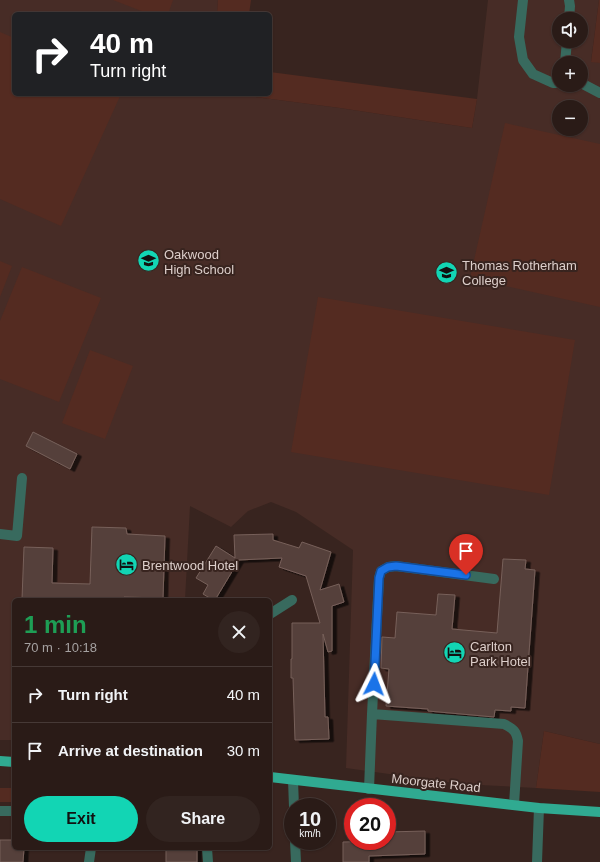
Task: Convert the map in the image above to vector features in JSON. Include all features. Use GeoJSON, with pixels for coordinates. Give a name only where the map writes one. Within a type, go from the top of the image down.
{"type":"FeatureCollection","features":[{"type":"Feature","properties":{"kind":"main road"},"geometry":{"type":"LineString","coordinates":[[0,761],[12,762]]}},
{"type":"Feature","properties":{"kind":"main road","name":"Moorgate Road"},"geometry":{"type":"LineString","coordinates":[[272,777],[539,808],[600,812]]}},
{"type":"Feature","properties":{"kind":"street"},"geometry":{"type":"LineString","coordinates":[[523,0],[520,37],[523,60],[533,74],[552,82]]}},
{"type":"Feature","properties":{"kind":"street"},"geometry":{"type":"LineString","coordinates":[[569,0],[570,12]]}},
{"type":"Feature","properties":{"kind":"street"},"geometry":{"type":"LineString","coordinates":[[588,87],[600,93]]}},
{"type":"Feature","properties":{"kind":"street"},"geometry":{"type":"LineString","coordinates":[[0,534],[17,536],[22,478]]}},
{"type":"Feature","properties":{"kind":"street"},"geometry":{"type":"LineString","coordinates":[[370,789],[372,714],[379,578],[381,571],[388,567],[396,566],[494,579]]}},
{"type":"Feature","properties":{"kind":"street"},"geometry":{"type":"LineString","coordinates":[[272,613],[292,600]]}},
{"type":"Feature","properties":{"kind":"street"},"geometry":{"type":"LineString","coordinates":[[372,714],[504,724],[512,728],[516,733],[518,741],[514,805]]}},
{"type":"Feature","properties":{"kind":"street"},"geometry":{"type":"LineString","coordinates":[[293,780],[294,798]]}},
{"type":"Feature","properties":{"kind":"street"},"geometry":{"type":"LineString","coordinates":[[537,862],[539,808]]}},
{"type":"Feature","properties":{"kind":"street"},"geometry":{"type":"LineString","coordinates":[[0,811],[12,811]]}},
{"type":"Feature","properties":{"kind":"street"},"geometry":{"type":"LineString","coordinates":[[89,862],[91,850]]}},
{"type":"Feature","properties":{"kind":"street"},"geometry":{"type":"LineString","coordinates":[[206,850],[208,862]]}},
{"type":"Feature","properties":{"kind":"street"},"geometry":{"type":"LineString","coordinates":[[295,850],[296,862]]}},
{"type":"Feature","properties":{"kind":"shaded area"},"geometry":{"type":"Polygon","coordinates":[[[0,0],[218,0],[217,12],[12,12],[12,96],[247,96],[472,128],[477,99],[488,0],[599,0],[591,61],[600,63],[600,744],[544,731],[536,788],[461,784],[346,768],[353,550],[296,512],[271,502],[248,511],[231,527],[190,506],[185,598],[12,598],[12,740],[0,740],[0,0]]]}},
{"type":"Feature","properties":{"kind":"shaded area"},"geometry":{"type":"Polygon","coordinates":[[[113,0],[173,0],[169,12],[144,12],[113,0]]]}},
{"type":"Feature","properties":{"kind":"shaded area"},"geometry":{"type":"Polygon","coordinates":[[[218,0],[251,0],[249,12],[217,12],[218,0]]]}},
{"type":"Feature","properties":{"kind":"shaded area"},"geometry":{"type":"Polygon","coordinates":[[[600,0],[600,63],[591,62],[600,0]]]}},
{"type":"Feature","properties":{"kind":"shaded area"},"geometry":{"type":"Polygon","coordinates":[[[0,32],[12,37],[12,96],[120,96],[61,226],[0,199],[0,32]]]}},
{"type":"Feature","properties":{"kind":"shaded area"},"geometry":{"type":"Polygon","coordinates":[[[272,72],[477,99],[472,128],[247,96],[272,96],[272,72]]]}},
{"type":"Feature","properties":{"kind":"shaded area"},"geometry":{"type":"Polygon","coordinates":[[[505,123],[552,133],[552,136],[564,136],[600,144],[600,307],[470,278],[505,123]]]}},
{"type":"Feature","properties":{"kind":"shaded area"},"geometry":{"type":"Polygon","coordinates":[[[0,261],[12,266],[0,297],[0,261]]]}},
{"type":"Feature","properties":{"kind":"shaded area"},"geometry":{"type":"Polygon","coordinates":[[[22,267],[101,298],[59,402],[0,379],[0,321],[22,267]]]}},
{"type":"Feature","properties":{"kind":"shaded area"},"geometry":{"type":"Polygon","coordinates":[[[318,297],[575,340],[549,495],[291,452],[318,297]]]}},
{"type":"Feature","properties":{"kind":"shaded area"},"geometry":{"type":"Polygon","coordinates":[[[90,350],[133,366],[105,439],[62,423],[90,350]]]}},
{"type":"Feature","properties":{"kind":"shaded area"},"geometry":{"type":"Polygon","coordinates":[[[544,731],[600,744],[600,792],[536,788],[544,731]]]}},
{"type":"Feature","properties":{"kind":"shaded area"},"geometry":{"type":"Polygon","coordinates":[[[0,788],[12,788],[12,802],[0,802],[0,788]]]}},
{"type":"Feature","properties":{"kind":"building"},"geometry":{"type":"Polygon","coordinates":[[[33,432],[77,454],[70,469],[26,446],[33,432]]]}},
{"type":"Feature","properties":{"kind":"building","name":"Brentwood Hotel"},"geometry":{"type":"Polygon","coordinates":[[[92,527],[126,528],[127,534],[165,536],[163,598],[22,598],[24,547],[53,548],[52,583],[90,584],[92,527]]]}},
{"type":"Feature","properties":{"kind":"building"},"geometry":{"type":"Polygon","coordinates":[[[273,534],[273,540],[299,548],[302,542],[331,552],[320,590],[339,584],[344,602],[332,606],[332,651],[328,652],[323,634],[325,717],[328,717],[329,739],[295,740],[293,678],[291,678],[292,623],[320,623],[306,576],[279,567],[282,558],[238,560],[216,598],[210,598],[203,594],[208,585],[196,578],[216,546],[235,558],[234,535],[273,534]]]}},
{"type":"Feature","properties":{"kind":"building","name":"Carlton Park Hotel"},"geometry":{"type":"Polygon","coordinates":[[[503,559],[526,560],[525,569],[535,570],[525,708],[511,707],[511,711],[495,710],[494,717],[428,711],[428,709],[386,706],[389,669],[381,668],[382,637],[395,638],[397,612],[436,615],[438,594],[455,595],[452,629],[497,633],[503,559]]]}},
{"type":"Feature","properties":{"kind":"building"},"geometry":{"type":"Polygon","coordinates":[[[425,831],[425,854],[369,856],[369,862],[343,862],[343,842],[344,850],[396,850],[396,832],[425,831]]]}},
{"type":"Feature","properties":{"kind":"building"},"geometry":{"type":"Polygon","coordinates":[[[0,840],[12,840],[12,850],[24,850],[23,862],[0,862],[0,840]]]}},
{"type":"Feature","properties":{"kind":"building"},"geometry":{"type":"Polygon","coordinates":[[[166,850],[197,850],[197,862],[166,862],[166,850]]]}},
{"type":"Feature","properties":{"kind":"place","name":"Oakwood High School"},"geometry":{"type":"Point","coordinates":[148,261]}},
{"type":"Feature","properties":{"kind":"place","name":"Thomas Rotherham College"},"geometry":{"type":"Point","coordinates":[447,272]}},
{"type":"Feature","properties":{"kind":"place","name":"Brentwood Hotel"},"geometry":{"type":"Point","coordinates":[127,565]}},
{"type":"Feature","properties":{"kind":"place","name":"Carlton Park Hotel"},"geometry":{"type":"Point","coordinates":[455,653]}},
{"type":"Feature","properties":{"kind":"route"},"geometry":{"type":"LineString","coordinates":[[374,684],[379,578],[381,571],[388,567],[396,566],[466,575]]}}]}
